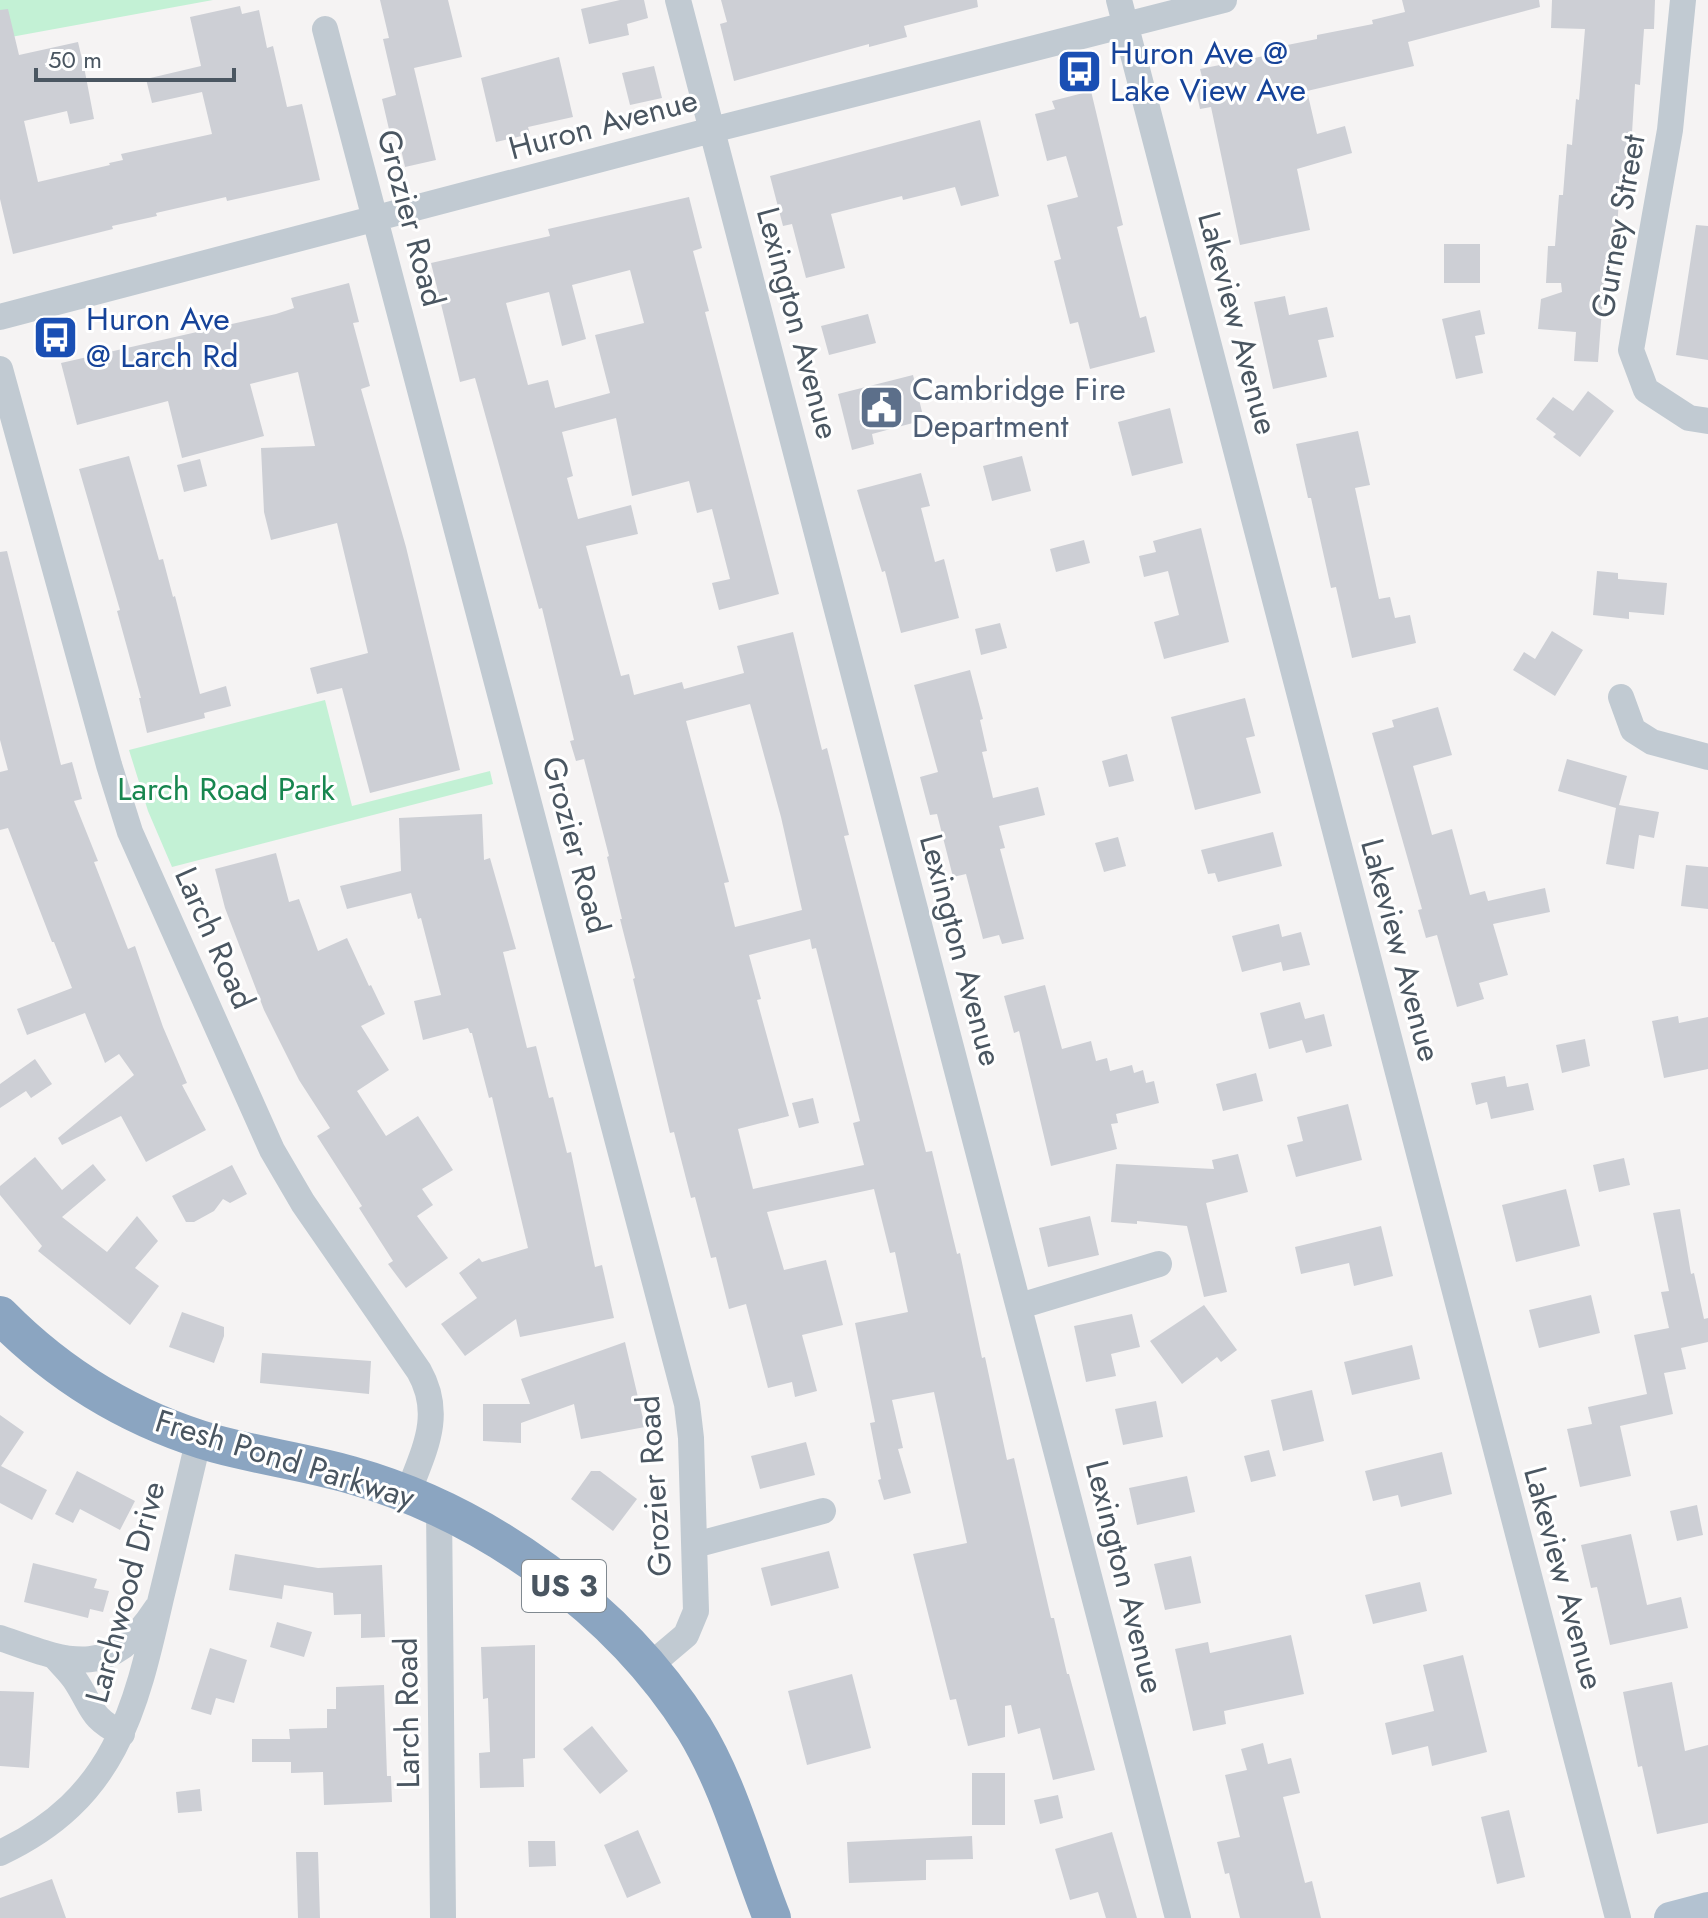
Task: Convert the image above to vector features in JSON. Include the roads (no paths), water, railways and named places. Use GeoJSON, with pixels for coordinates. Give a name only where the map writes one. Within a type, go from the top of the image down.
{"type":"FeatureCollection","features":[{"type":"Feature","properties":{"kind":"highway","name":"Fresh Pond Parkway"},"geometry":{"type":"LineString","coordinates":[[0,1315],[53,1362],[101,1395],[145,1418],[199,1438],[353,1475],[424,1500],[503,1543],[544,1570],[587,1607],[647,1668],[694,1729],[736,1818],[772,1918]]}},
{"type":"Feature","properties":{"kind":"main road"},"geometry":{"type":"LineString","coordinates":[[1670,1918],[1708,1908]]}},
{"type":"Feature","properties":{"kind":"street","name":"Lexington Avenue"},"geometry":{"type":"LineString","coordinates":[[678,0],[1178,1918]]}},
{"type":"Feature","properties":{"kind":"street","name":"Huron Avenue"},"geometry":{"type":"LineString","coordinates":[[0,317],[712,130],[1122,12],[1224,0]]}},
{"type":"Feature","properties":{"kind":"street","name":"Gurney Street"},"geometry":{"type":"LineString","coordinates":[[1683,0],[1670,130],[1631,350],[1646,390],[1689,418],[1708,421]]}},
{"type":"Feature","properties":{"kind":"street","name":"Lakeview Avenue"},"geometry":{"type":"LineString","coordinates":[[1122,12],[1618,1918]]}},
{"type":"Feature","properties":{"kind":"street","name":"Grozier Road"},"geometry":{"type":"LineString","coordinates":[[325,29],[687,1404],[697,1601],[694,1620],[682,1639],[647,1668]]}},
{"type":"Feature","properties":{"kind":"street","name":"Larch Road"},"geometry":{"type":"LineString","coordinates":[[0,369],[130,832],[272,1150],[303,1203],[427,1387],[432,1405],[424,1500],[443,1918]]}},
{"type":"Feature","properties":{"kind":"street"},"geometry":{"type":"LineString","coordinates":[[1621,697],[1633,730],[1652,742],[1708,757]]}},
{"type":"Feature","properties":{"kind":"street"},"geometry":{"type":"LineString","coordinates":[[1020,1306],[1159,1264]]}},
{"type":"Feature","properties":{"kind":"street","name":"Larchwood Drive"},"geometry":{"type":"LineString","coordinates":[[0,1853],[47,1827],[73,1806],[122,1734],[141,1685],[199,1438]]}},
{"type":"Feature","properties":{"kind":"street"},"geometry":{"type":"LineString","coordinates":[[695,1545],[823,1511]]}},
{"type":"Feature","properties":{"kind":"street"},"geometry":{"type":"LineString","coordinates":[[0,1638],[56,1658],[83,1661],[113,1653],[139,1632],[160,1603]]}},
{"type":"Feature","properties":{"kind":"street"},"geometry":{"type":"LineString","coordinates":[[56,1658],[75,1680],[91,1712],[102,1723],[122,1734]]}},
{"type":"Feature","properties":{"kind":"place","name":"Huron Ave @ Lake View Ave"},"geometry":{"type":"Point","coordinates":[1079,71]}},
{"type":"Feature","properties":{"kind":"place","name":"Huron Ave @ Larch Rd"},"geometry":{"type":"Point","coordinates":[55,337]}},
{"type":"Feature","properties":{"kind":"place","name":"Cambridge Fire Department"},"geometry":{"type":"Point","coordinates":[881,407]}},
{"type":"Feature","properties":{"kind":"park label","name":"Larch Road Park"},"geometry":{"type":"Point","coordinates":[226,789]}}]}
